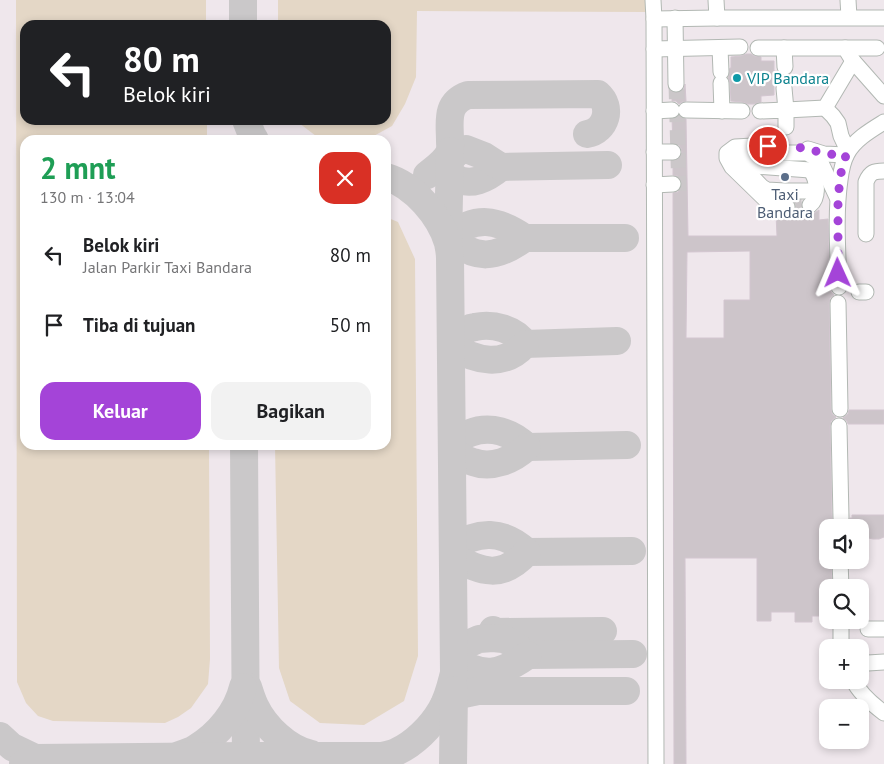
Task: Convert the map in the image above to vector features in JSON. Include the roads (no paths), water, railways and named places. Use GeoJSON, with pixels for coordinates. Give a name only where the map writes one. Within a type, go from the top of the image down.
{"type":"FeatureCollection","features":[{"type":"Feature","properties":{"kind":"street"},"geometry":{"type":"LineString","coordinates":[[653,0],[656,764]]}},
{"type":"Feature","properties":{"kind":"street"},"geometry":{"type":"LineString","coordinates":[[716,0],[717,18]]}},
{"type":"Feature","properties":{"kind":"street"},"geometry":{"type":"LineString","coordinates":[[848,0],[849,17]]}},
{"type":"Feature","properties":{"kind":"street"},"geometry":{"type":"LineString","coordinates":[[675,18],[676,84]]}},
{"type":"Feature","properties":{"kind":"street"},"geometry":{"type":"LineString","coordinates":[[654,19],[884,18]]}},
{"type":"Feature","properties":{"kind":"street"},"geometry":{"type":"LineString","coordinates":[[654,49],[740,47]]}},
{"type":"Feature","properties":{"kind":"street"},"geometry":{"type":"LineString","coordinates":[[720,48],[722,111]]}},
{"type":"Feature","properties":{"kind":"street"},"geometry":{"type":"LineString","coordinates":[[758,48],[784,48],[849,55],[877,48]]}},
{"type":"Feature","properties":{"kind":"street"},"geometry":{"type":"LineString","coordinates":[[784,48],[785,67]]}},
{"type":"Feature","properties":{"kind":"street"},"geometry":{"type":"LineString","coordinates":[[849,55],[884,96]]}},
{"type":"Feature","properties":{"kind":"street"},"geometry":{"type":"LineString","coordinates":[[825,108],[849,55]]}},
{"type":"Feature","properties":{"kind":"street"},"geometry":{"type":"LineString","coordinates":[[784,88],[786,127]]}},
{"type":"Feature","properties":{"kind":"street"},"geometry":{"type":"LineString","coordinates":[[760,111],[825,108],[838,124],[847,153]]}},
{"type":"Feature","properties":{"kind":"street"},"geometry":{"type":"LineString","coordinates":[[654,110],[742,111]]}},
{"type":"Feature","properties":{"kind":"street"},"geometry":{"type":"LineString","coordinates":[[839,287],[838,197],[841,173],[847,153],[867,133],[884,122]]}},
{"type":"Feature","properties":{"kind":"street"},"geometry":{"type":"LineString","coordinates":[[787,207],[767,201],[732,167],[727,158],[727,153],[734,147],[768,146],[807,148],[824,154],[847,153]]}},
{"type":"Feature","properties":{"kind":"street"},"geometry":{"type":"LineString","coordinates":[[654,152],[673,152]]}},
{"type":"Feature","properties":{"kind":"street"},"geometry":{"type":"LineString","coordinates":[[816,191],[767,190],[762,187],[738,159],[740,155],[746,153],[807,153],[821,163],[838,197]]}},
{"type":"Feature","properties":{"kind":"street"},"geometry":{"type":"LineString","coordinates":[[741,164],[810,170],[814,176],[816,191],[816,198],[810,206]]}},
{"type":"Feature","properties":{"kind":"street"},"geometry":{"type":"LineString","coordinates":[[866,234],[866,182],[868,176],[872,173],[884,171]]}},
{"type":"Feature","properties":{"kind":"street"},"geometry":{"type":"LineString","coordinates":[[654,185],[673,184]]}},
{"type":"Feature","properties":{"kind":"street"},"geometry":{"type":"LineString","coordinates":[[838,303],[840,409]]}},
{"type":"Feature","properties":{"kind":"street"},"geometry":{"type":"LineString","coordinates":[[840,426],[841,519]]}},
{"type":"Feature","properties":{"kind":"street"},"geometry":{"type":"LineString","coordinates":[[869,629],[884,629]]}},
{"type":"Feature","properties":{"kind":"street"},"geometry":{"type":"LineString","coordinates":[[869,663],[884,662]]}},
{"type":"Feature","properties":{"kind":"street"},"geometry":{"type":"LineString","coordinates":[[858,689],[868,701],[884,713]]}},
{"type":"Feature","properties":{"kind":"tunnel"},"geometry":{"type":"LineString","coordinates":[[676,84],[679,194]]}},
{"type":"Feature","properties":{"kind":"tunnel"},"geometry":{"type":"LineString","coordinates":[[787,207],[810,205]]}},
{"type":"Feature","properties":{"kind":"place","name":"VIP Bandara"},"geometry":{"type":"Point","coordinates":[737,78]}},
{"type":"Feature","properties":{"kind":"place","name":"Taxi Bandara"},"geometry":{"type":"Point","coordinates":[785,177]}}]}
